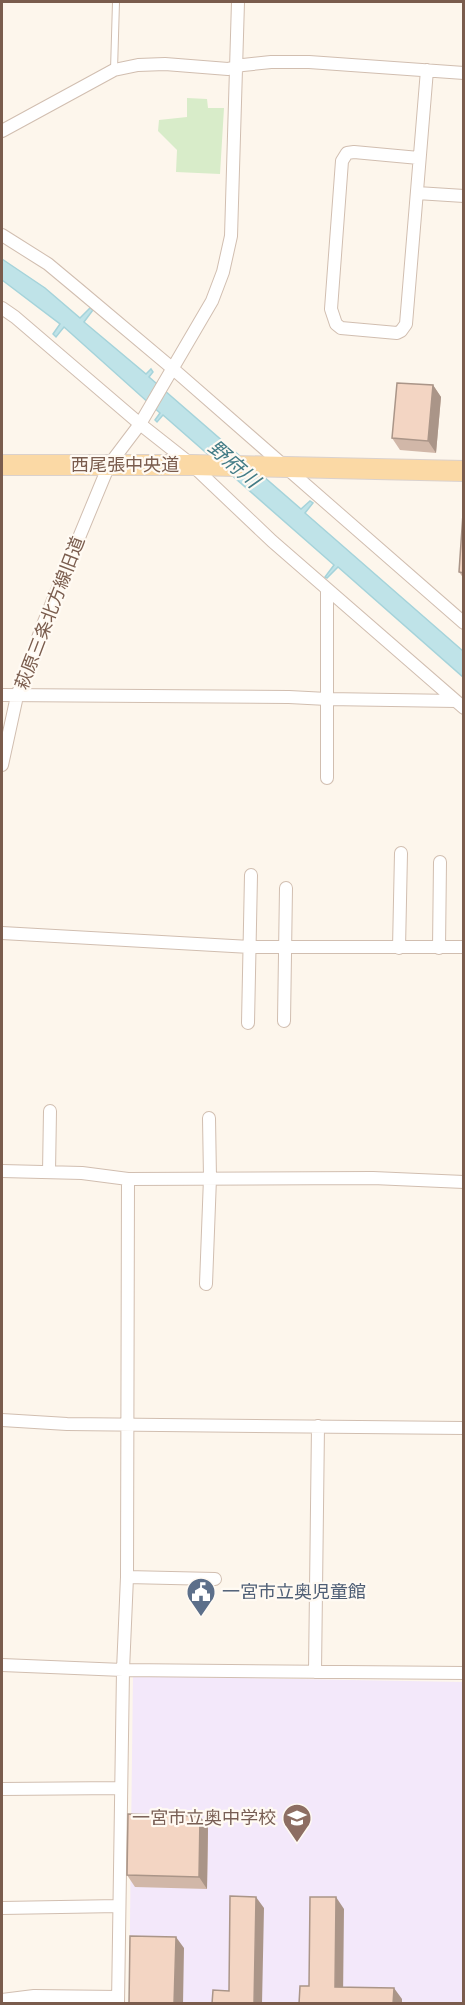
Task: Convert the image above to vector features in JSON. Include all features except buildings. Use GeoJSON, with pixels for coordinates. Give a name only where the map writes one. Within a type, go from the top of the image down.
{"type":"FeatureCollection","features":[{"type":"Feature","properties":{"kind":"main road","name":"西尾張中央道"},"geometry":{"type":"LineString","coordinates":[[2,465],[192,465],[464,471]]}},
{"type":"Feature","properties":{"kind":"street","name":"萩原三条北方線旧道"},"geometry":{"type":"LineString","coordinates":[[2,765],[17,696],[42,627],[109,465],[141,422],[212,301],[223,273],[231,236],[238,2]]}},
{"type":"Feature","properties":{"kind":"street"},"geometry":{"type":"LineString","coordinates":[[2,131],[114,70],[138,65],[165,64],[228,69],[271,62],[309,62],[464,73]]}},
{"type":"Feature","properties":{"kind":"street"},"geometry":{"type":"LineString","coordinates":[[419,158],[354,152],[347,153],[342,161],[331,309],[336,324],[341,328],[397,333],[406,324],[427,70]]}},
{"type":"Feature","properties":{"kind":"street"},"geometry":{"type":"LineString","coordinates":[[417,193],[464,196]]}},
{"type":"Feature","properties":{"kind":"street"},"geometry":{"type":"LineString","coordinates":[[2,235],[48,264],[464,623]]}},
{"type":"Feature","properties":{"kind":"street"},"geometry":{"type":"LineString","coordinates":[[2,308],[192,465],[272,542],[460,704]]}},
{"type":"Feature","properties":{"kind":"street"},"geometry":{"type":"LineString","coordinates":[[327,589],[327,778]]}},
{"type":"Feature","properties":{"kind":"street"},"geometry":{"type":"LineString","coordinates":[[2,695],[179,696],[460,704]]}},
{"type":"Feature","properties":{"kind":"street"},"geometry":{"type":"LineString","coordinates":[[399,948],[401,853]]}},
{"type":"Feature","properties":{"kind":"street"},"geometry":{"type":"LineString","coordinates":[[439,948],[440,862]]}},
{"type":"Feature","properties":{"kind":"street"},"geometry":{"type":"LineString","coordinates":[[248,1023],[251,875]]}},
{"type":"Feature","properties":{"kind":"street"},"geometry":{"type":"LineString","coordinates":[[284,1021],[286,888]]}},
{"type":"Feature","properties":{"kind":"street"},"geometry":{"type":"LineString","coordinates":[[2,933],[250,947],[464,947]]}},
{"type":"Feature","properties":{"kind":"street"},"geometry":{"type":"LineString","coordinates":[[49,1172],[50,1111]]}},
{"type":"Feature","properties":{"kind":"street"},"geometry":{"type":"LineString","coordinates":[[206,1284],[210,1178],[209,1118]]}},
{"type":"Feature","properties":{"kind":"street"},"geometry":{"type":"LineString","coordinates":[[2,1172],[49,1172],[129,1179],[373,1178],[464,1182]]}},
{"type":"Feature","properties":{"kind":"street"},"geometry":{"type":"LineString","coordinates":[[2,2000],[118,2000],[123,1670],[127,1577],[129,1179]]}},
{"type":"Feature","properties":{"kind":"street"},"geometry":{"type":"LineString","coordinates":[[2,1420],[67,1424],[464,1428]]}},
{"type":"Feature","properties":{"kind":"street"},"geometry":{"type":"LineString","coordinates":[[315,1672],[318,1426]]}},
{"type":"Feature","properties":{"kind":"street"},"geometry":{"type":"LineString","coordinates":[[127,1577],[215,1578]]}},
{"type":"Feature","properties":{"kind":"street"},"geometry":{"type":"LineString","coordinates":[[2,1665],[123,1670],[464,1673]]}},
{"type":"Feature","properties":{"kind":"street"},"geometry":{"type":"LineString","coordinates":[[2,1789],[121,1788]]}},
{"type":"Feature","properties":{"kind":"street"},"geometry":{"type":"LineString","coordinates":[[2,1908],[119,1906]]}},
{"type":"Feature","properties":{"kind":"lane"},"geometry":{"type":"LineString","coordinates":[[114,70],[116,2]]}},
{"type":"Feature","properties":{"kind":"shaded area","name":"一宮市立奥中学校"},"geometry":{"type":"Polygon","coordinates":[[[133,1676],[463,1682],[463,2003],[129,2004],[133,1676]]]}},
{"type":"Feature","properties":{"kind":"green space"},"geometry":{"type":"Polygon","coordinates":[[[187,98],[207,99],[208,108],[224,108],[220,174],[176,172],[177,150],[158,131],[159,120],[187,117],[187,98]]]}},
{"type":"Feature","properties":{"kind":"water","name":"野府川"},"geometry":{"type":"Polygon","coordinates":[[[2,259],[45,288],[80,318],[90,308],[93,310],[84,322],[146,374],[151,369],[153,372],[149,377],[301,509],[310,501],[313,503],[305,513],[463,651],[463,677],[338,567],[327,578],[325,577],[334,565],[163,415],[157,422],[155,420],[160,413],[64,327],[56,337],[53,334],[60,324],[2,280],[2,259]]]}},
{"type":"Feature","properties":{"kind":"place","name":"一宮市立奥児童館"},"geometry":{"type":"Point","coordinates":[201,1618]}},
{"type":"Feature","properties":{"kind":"place","name":"一宮市立奥中学校"},"geometry":{"type":"Point","coordinates":[297,1844]}}]}
